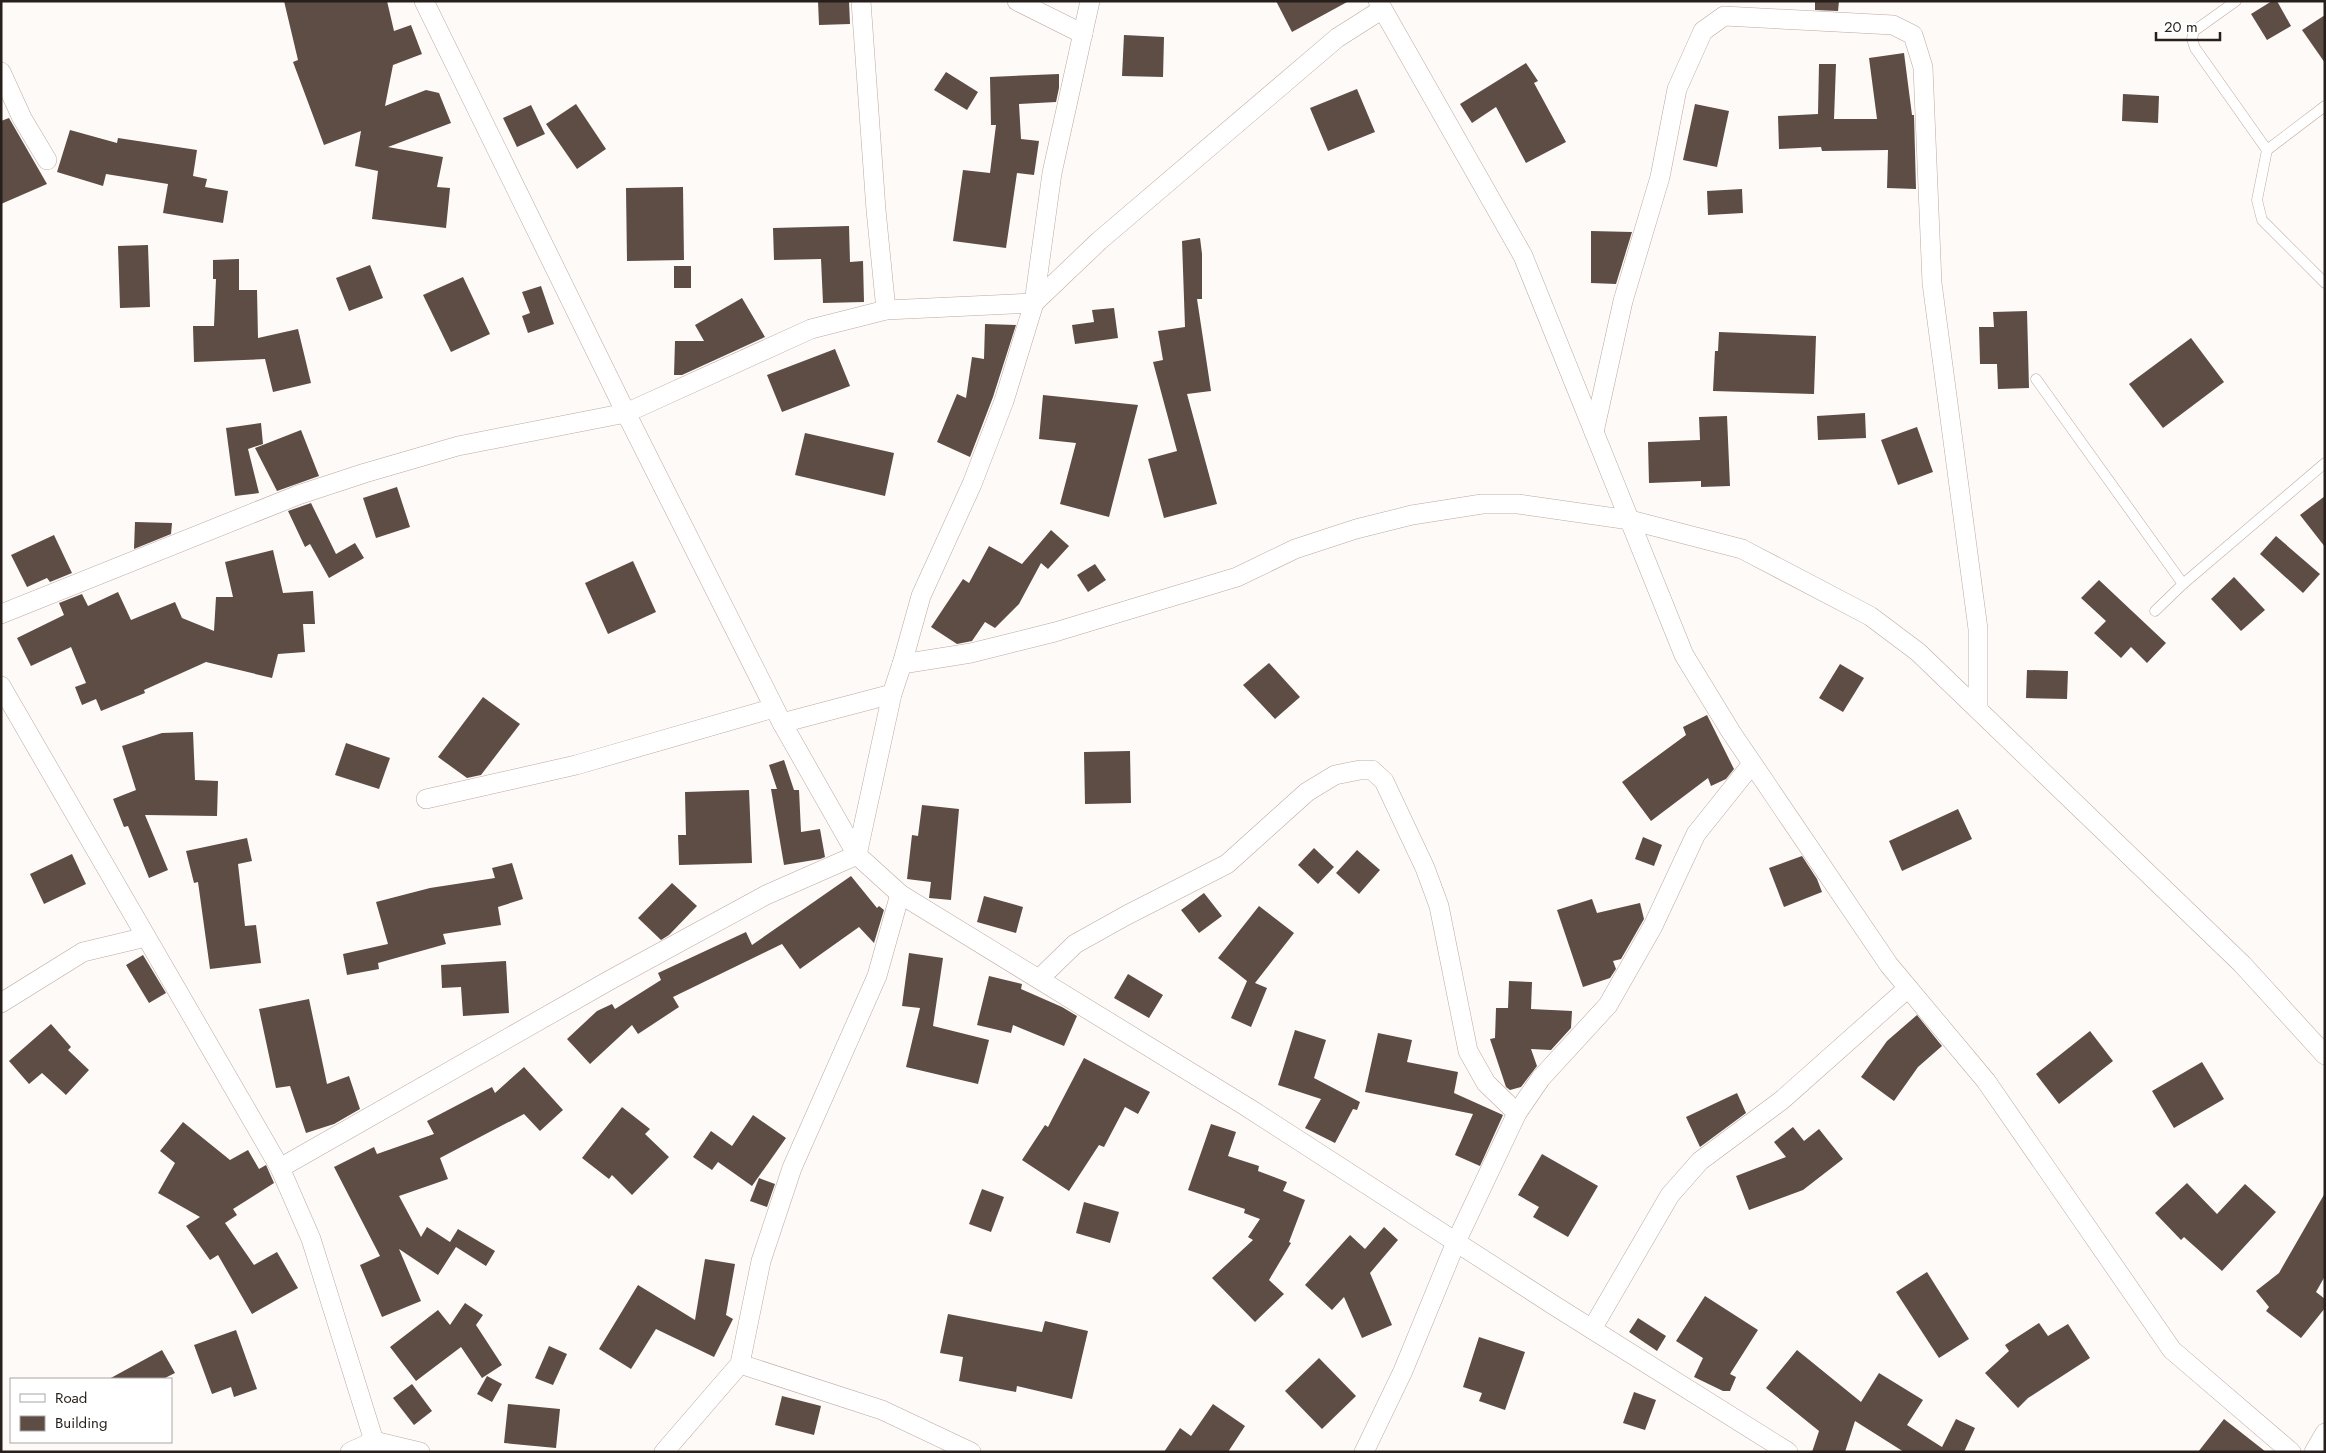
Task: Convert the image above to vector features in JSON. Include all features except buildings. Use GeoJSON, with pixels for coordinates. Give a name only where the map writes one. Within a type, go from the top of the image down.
{"type":"FeatureCollection","features":[{"type":"Feature","properties":{"kind":"street"},"geometry":{"type":"LineString","coordinates":[[424,1],[626,413],[778,716],[857,854],[900,894],[1247,1107],[1592,1329],[1788,1452]]}},
{"type":"Feature","properties":{"kind":"street"},"geometry":{"type":"LineString","coordinates":[[861,1],[876,210],[886,310]]}},
{"type":"Feature","properties":{"kind":"street"},"geometry":{"type":"LineString","coordinates":[[1017,1],[1083,34]]}},
{"type":"Feature","properties":{"kind":"street"},"geometry":{"type":"LineString","coordinates":[[857,854],[892,694],[921,596],[972,484],[1004,401],[1034,303],[1052,173],[1090,1]]}},
{"type":"Feature","properties":{"kind":"street"},"geometry":{"type":"LineString","coordinates":[[1,614],[289,499],[365,473],[458,446],[626,413],[811,328],[886,310],[1034,303],[1099,241],[1337,38],[1379,6],[1523,256],[1684,655],[1752,764],[1888,965],[1986,1080],[2172,1350],[2291,1452]]}},
{"type":"Feature","properties":{"kind":"street"},"geometry":{"type":"LineString","coordinates":[[1594,432],[1623,301],[1660,177],[1677,89],[1703,31],[1724,16],[1893,25],[1914,35],[1923,67],[1932,283],[1978,629],[1978,709]]}},
{"type":"Feature","properties":{"kind":"street"},"geometry":{"type":"LineString","coordinates":[[1,72],[22,118],[47,160]]}},
{"type":"Feature","properties":{"kind":"street"},"geometry":{"type":"LineString","coordinates":[[902,664],[971,653],[1055,632],[1237,577],[1296,549],[1356,529],[1412,515],[1482,504],[1518,504],[1630,520],[1742,548],[1870,616],[1918,652],[2242,964],[2325,1055]]}},
{"type":"Feature","properties":{"kind":"street"},"geometry":{"type":"LineString","coordinates":[[1,686],[280,1168],[311,1239],[374,1440]]}},
{"type":"Feature","properties":{"kind":"street"},"geometry":{"type":"LineString","coordinates":[[426,799],[778,716],[892,694]]}},
{"type":"Feature","properties":{"kind":"street"},"geometry":{"type":"LineString","coordinates":[[1364,1452],[1403,1371],[1456,1242],[1517,1113],[1541,1078],[1608,1005],[1653,926],[1696,834],[1752,764]]}},
{"type":"Feature","properties":{"kind":"street"},"geometry":{"type":"LineString","coordinates":[[1038,979],[1074,944],[1227,864],[1306,792],[1335,775],[1360,770],[1372,770],[1384,781],[1425,868],[1439,906],[1468,1051],[1486,1083],[1517,1113]]}},
{"type":"Feature","properties":{"kind":"street"},"geometry":{"type":"LineString","coordinates":[[280,1168],[610,980],[766,895],[857,854]]}},
{"type":"Feature","properties":{"kind":"street"},"geometry":{"type":"LineString","coordinates":[[664,1452],[740,1364],[760,1261],[792,1168],[877,976],[900,894]]}},
{"type":"Feature","properties":{"kind":"street"},"geometry":{"type":"LineString","coordinates":[[1,1004],[83,952],[146,937]]}},
{"type":"Feature","properties":{"kind":"street"},"geometry":{"type":"LineString","coordinates":[[1592,1329],[1670,1195],[1700,1160],[1782,1100],[1908,988]]}},
{"type":"Feature","properties":{"kind":"street"},"geometry":{"type":"LineString","coordinates":[[740,1364],[882,1410],[971,1452]]}},
{"type":"Feature","properties":{"kind":"street"},"geometry":{"type":"LineString","coordinates":[[2314,1452],[2325,1433]]}},
{"type":"Feature","properties":{"kind":"street"},"geometry":{"type":"LineString","coordinates":[[350,1452],[374,1440],[420,1452]]}},
{"type":"Feature","properties":{"kind":"lane"},"geometry":{"type":"LineString","coordinates":[[2236,1],[2194,31],[2192,38],[2195,48],[2267,150]]}},
{"type":"Feature","properties":{"kind":"lane"},"geometry":{"type":"LineString","coordinates":[[2325,106],[2267,150],[2257,200],[2262,220],[2325,283]]}},
{"type":"Feature","properties":{"kind":"lane"},"geometry":{"type":"LineString","coordinates":[[2036,379],[2183,584]]}},
{"type":"Feature","properties":{"kind":"lane"},"geometry":{"type":"LineString","coordinates":[[2155,611],[2183,584],[2325,462]]}}]}
